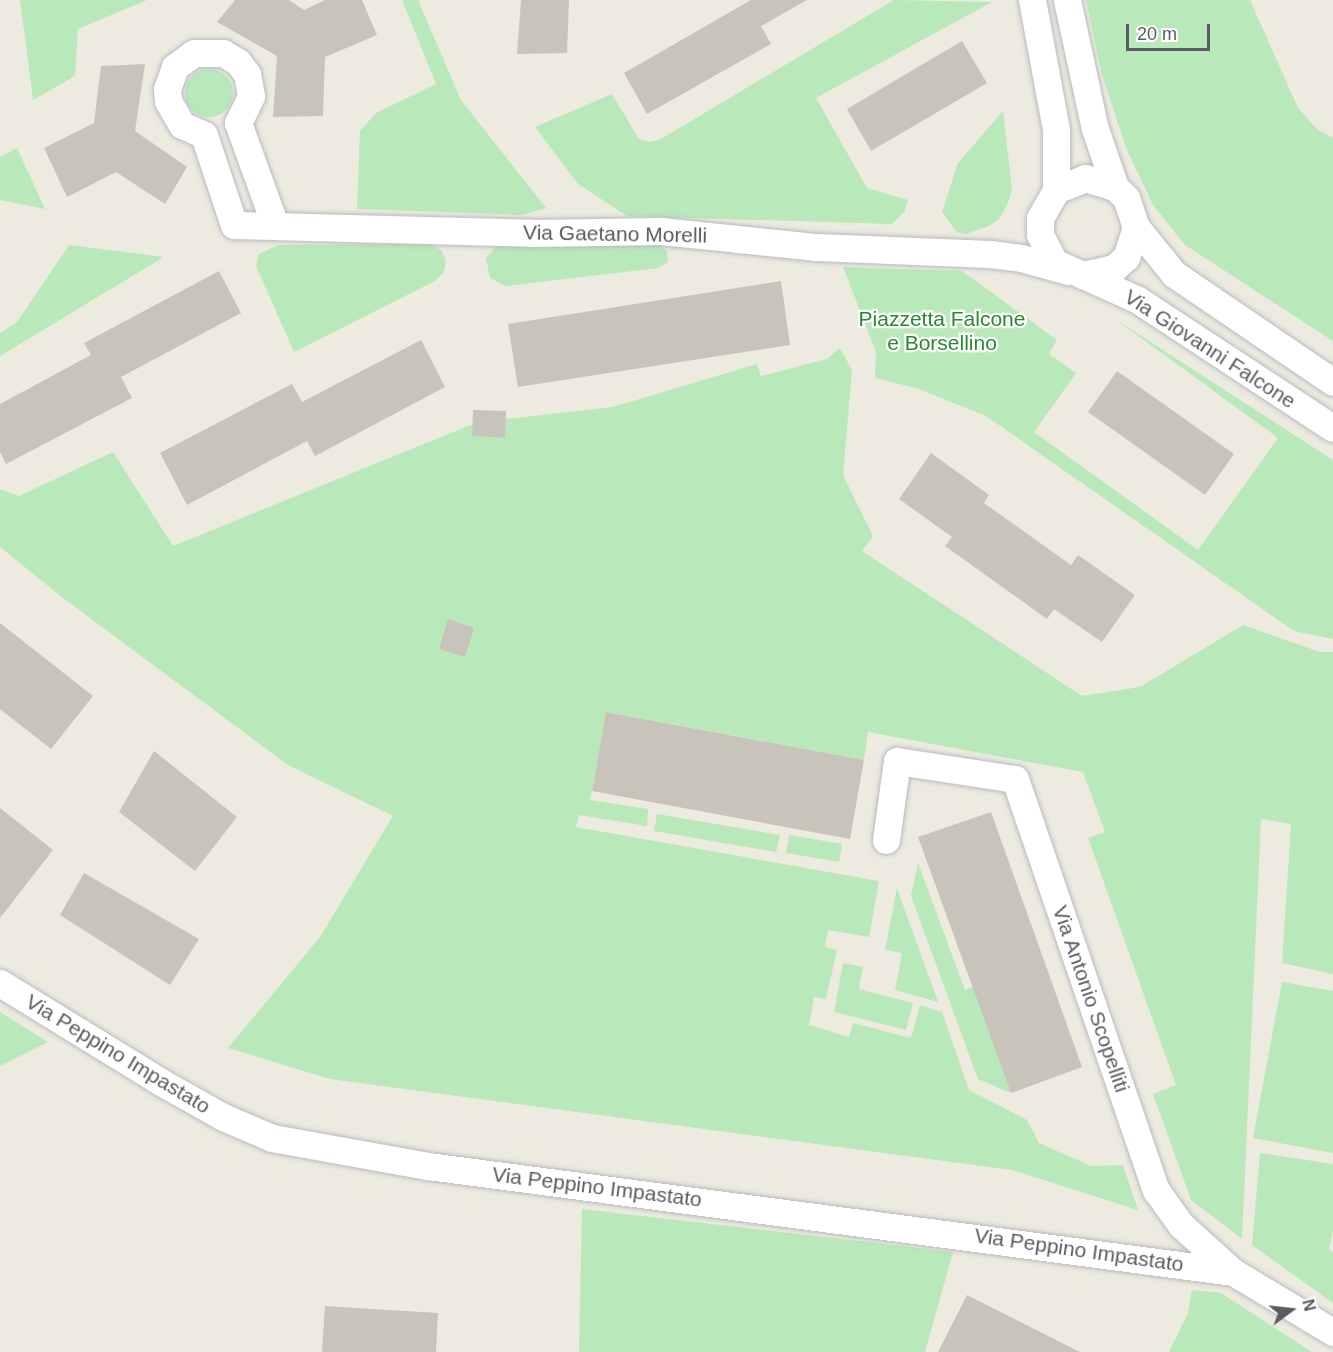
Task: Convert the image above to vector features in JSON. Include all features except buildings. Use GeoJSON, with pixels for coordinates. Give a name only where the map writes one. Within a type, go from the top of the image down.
{"type":"FeatureCollection","features":[{"type":"Feature","properties":{"kind":"street"},"geometry":{"type":"LineString","coordinates":[[990,254],[1040,218],[1056,190],[1056,130],[1032,0]]}},
{"type":"Feature","properties":{"kind":"street"},"geometry":{"type":"LineString","coordinates":[[1040,218],[1045,249],[1076,273],[1114,268],[1126,257],[1136,227],[1130,205],[1115,187],[1095,129],[1067,0]]}},
{"type":"Feature","properties":{"kind":"street","name":"Via Gaetano Morelli"},"geometry":{"type":"LineString","coordinates":[[275,225],[238,123],[250,96],[247,74],[223,53],[195,53],[175,67],[167,89],[168,101],[182,125],[204,135],[234,225],[532,232],[661,231],[817,247],[990,254],[1021,258],[1076,273]]}},
{"type":"Feature","properties":{"kind":"street"},"geometry":{"type":"LineString","coordinates":[[1056,190],[1085,178],[1115,187]]}},
{"type":"Feature","properties":{"kind":"street","name":"Via Giovanni Falcone"},"geometry":{"type":"LineString","coordinates":[[1136,227],[1174,274],[1333,382]]}},
{"type":"Feature","properties":{"kind":"street","name":"Via Giovanni Falcone"},"geometry":{"type":"LineString","coordinates":[[1076,273],[1138,300],[1333,428]]}},
{"type":"Feature","properties":{"kind":"street","name":"Via Antonio Scopelliti"},"geometry":{"type":"LineString","coordinates":[[886,840],[897,761],[1015,779],[1156,1190],[1180,1225],[1233,1272],[1333,1332]]}},
{"type":"Feature","properties":{"kind":"street","name":"Via Peppino Impastato"},"geometry":{"type":"LineString","coordinates":[[0,983],[214,1112],[282,1140],[428,1166],[1233,1272]]}},
{"type":"Feature","properties":{"kind":"green space"},"geometry":{"type":"Polygon","coordinates":[[[20,0],[147,0],[78,29],[75,76],[33,100],[20,0]]]}},
{"type":"Feature","properties":{"kind":"green space"},"geometry":{"type":"Polygon","coordinates":[[[402,0],[418,0],[461,100],[546,208],[522,215],[357,209],[360,131],[376,113],[436,84],[402,0]]]}},
{"type":"Feature","properties":{"kind":"green space"},"geometry":{"type":"Polygon","coordinates":[[[894,0],[992,2],[816,98],[867,188],[908,200],[905,211],[892,224],[627,216],[578,184],[535,127],[612,94],[639,139],[649,142],[659,140],[894,0]]]}},
{"type":"Feature","properties":{"kind":"green space"},"geometry":{"type":"Polygon","coordinates":[[[1086,0],[1250,0],[1298,108],[1317,129],[1333,138],[1333,341],[1185,245],[1153,205],[1126,148],[1102,75],[1086,0]]]}},
{"type":"Feature","properties":{"kind":"green space"},"geometry":{"type":"Polygon","coordinates":[[[209,69],[226,76],[233,93],[226,110],[209,117],[192,110],[185,93],[192,76],[209,69]]]}},
{"type":"Feature","properties":{"kind":"green space"},"geometry":{"type":"Polygon","coordinates":[[[1003,111],[1012,189],[1008,203],[1000,218],[989,226],[966,234],[957,232],[942,212],[958,163],[1003,111]]]}},
{"type":"Feature","properties":{"kind":"green space"},"geometry":{"type":"Polygon","coordinates":[[[17,148],[45,209],[0,200],[0,157],[17,148]]]}},
{"type":"Feature","properties":{"kind":"green space"},"geometry":{"type":"Polygon","coordinates":[[[656,243],[667,251],[668,262],[658,268],[505,286],[490,278],[486,258],[496,247],[656,243]]]}},
{"type":"Feature","properties":{"kind":"green space"},"geometry":{"type":"Polygon","coordinates":[[[429,244],[441,250],[446,260],[444,272],[435,281],[294,352],[256,266],[259,254],[278,245],[429,244]]]}},
{"type":"Feature","properties":{"kind":"green space"},"geometry":{"type":"Polygon","coordinates":[[[69,245],[164,257],[0,356],[0,333],[17,322],[69,245]]]}},
{"type":"Feature","properties":{"kind":"green space","name":"Piazzetta Falcone e Borsellino"},"geometry":{"type":"Polygon","coordinates":[[[843,267],[962,271],[1057,340],[1049,354],[1076,373],[1034,432],[1198,550],[1278,438],[1115,319],[1333,460],[1333,639],[1294,631],[986,416],[916,388],[875,378],[876,352],[843,267]]]}},
{"type":"Feature","properties":{"kind":"green space"},"geometry":{"type":"Polygon","coordinates":[[[840,348],[852,370],[843,475],[873,536],[862,551],[1082,696],[1140,687],[1243,625],[1320,652],[1333,652],[1333,974],[1282,963],[1291,824],[1261,819],[1242,1239],[1191,1200],[1153,1094],[1176,1085],[1088,838],[1105,832],[1083,772],[868,732],[864,760],[607,712],[590,800],[648,809],[647,826],[579,815],[576,827],[879,881],[869,937],[828,930],[825,947],[837,950],[826,999],[814,997],[809,1025],[849,1037],[853,1023],[911,1038],[920,1005],[942,1012],[969,1090],[1027,1120],[1039,1143],[1091,1166],[1123,1165],[1138,1210],[1012,1170],[330,1079],[228,1048],[320,937],[393,816],[288,765],[63,598],[0,547],[0,489],[19,496],[113,452],[173,546],[473,424],[472,436],[504,438],[505,419],[613,407],[757,364],[761,376],[827,359],[840,348]]]}},
{"type":"Feature","properties":{"kind":"green space"},"geometry":{"type":"Polygon","coordinates":[[[657,814],[780,835],[776,852],[654,831],[657,814]]]}},
{"type":"Feature","properties":{"kind":"green space"},"geometry":{"type":"Polygon","coordinates":[[[789,835],[842,844],[839,862],[786,853],[789,835]]]}},
{"type":"Feature","properties":{"kind":"green space"},"geometry":{"type":"Polygon","coordinates":[[[918,863],[965,990],[973,987],[1011,1093],[978,1079],[911,896],[918,863]]]}},
{"type":"Feature","properties":{"kind":"green space"},"geometry":{"type":"Polygon","coordinates":[[[897,888],[938,1002],[895,990],[902,953],[885,950],[897,888]]]}},
{"type":"Feature","properties":{"kind":"green space"},"geometry":{"type":"Polygon","coordinates":[[[843,963],[863,967],[859,989],[913,1003],[906,1030],[834,1012],[843,963]]]}},
{"type":"Feature","properties":{"kind":"green space"},"geometry":{"type":"Polygon","coordinates":[[[1282,982],[1333,991],[1333,1153],[1253,1138],[1282,982]]]}},
{"type":"Feature","properties":{"kind":"green space"},"geometry":{"type":"Polygon","coordinates":[[[0,1012],[48,1042],[0,1066],[0,1012]]]}},
{"type":"Feature","properties":{"kind":"green space"},"geometry":{"type":"Polygon","coordinates":[[[1260,1153],[1333,1164],[1333,1231],[1329,1250],[1333,1252],[1333,1303],[1252,1245],[1260,1153]]]}},
{"type":"Feature","properties":{"kind":"green space"},"geometry":{"type":"Polygon","coordinates":[[[582,1209],[953,1252],[925,1352],[579,1352],[582,1209]]]}},
{"type":"Feature","properties":{"kind":"green space"},"geometry":{"type":"Polygon","coordinates":[[[1192,1290],[1221,1293],[1312,1352],[1169,1352],[1188,1313],[1192,1290]]]}}]}
